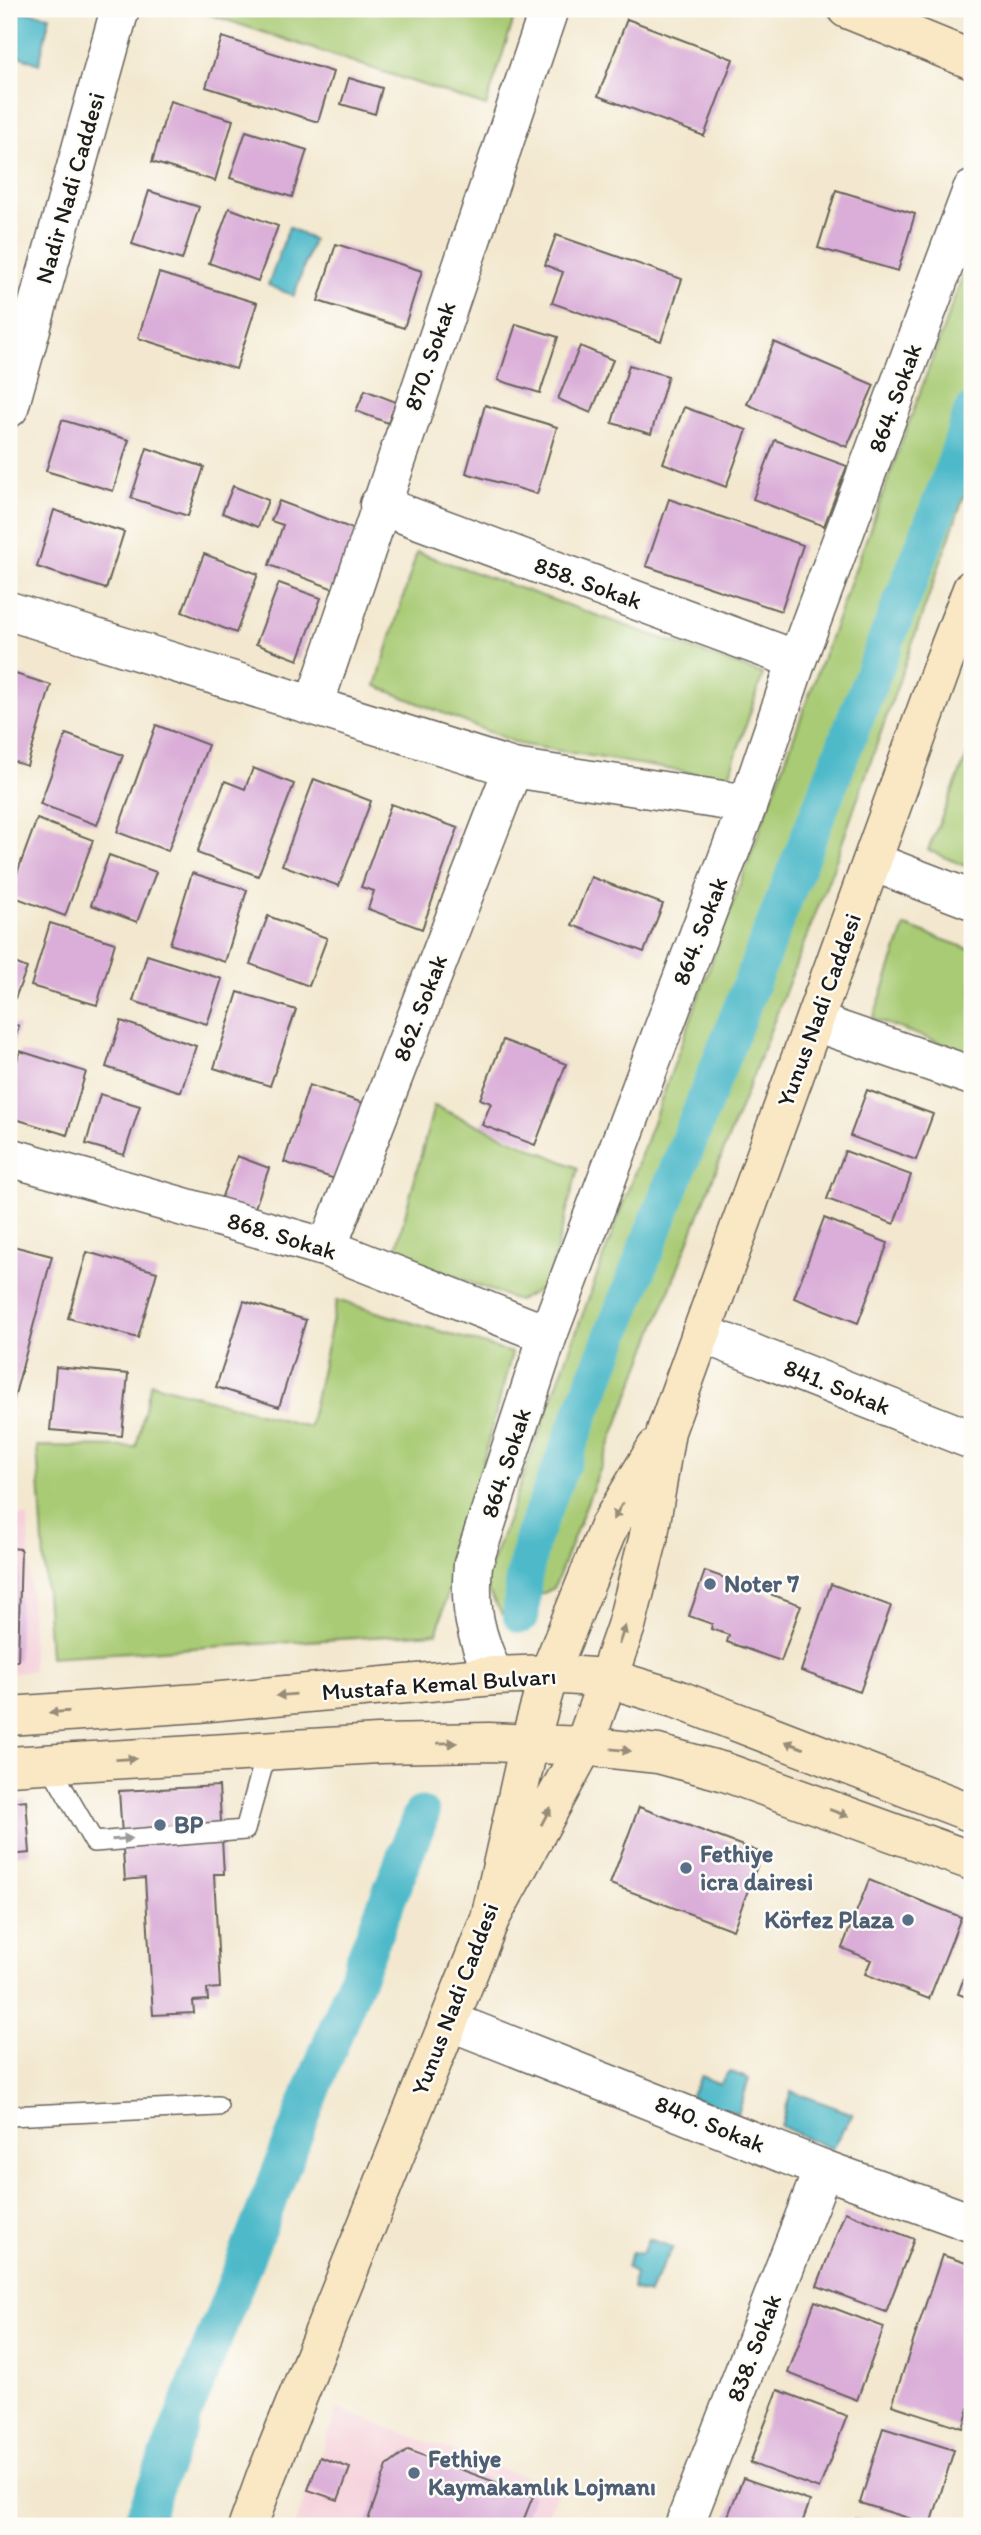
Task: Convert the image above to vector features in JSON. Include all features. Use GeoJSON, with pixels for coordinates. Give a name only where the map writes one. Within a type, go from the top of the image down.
{"type":"FeatureCollection","features":[{"type":"Feature","properties":{"kind":"main road"},"geometry":{"type":"LineString","coordinates":[[847,9],[972,60]]}},
{"type":"Feature","properties":{"kind":"main road","name":"Yunus Nadi Caddesi"},"geometry":{"type":"LineString","coordinates":[[248,2526],[490,1919],[584,1746],[626,1626],[648,1540],[666,1432],[972,589]]}},
{"type":"Feature","properties":{"kind":"main road","name":"Yunus Nadi Caddesi"},"geometry":{"type":"LineString","coordinates":[[490,1919],[529,1744],[549,1674],[609,1526],[666,1432]]}},
{"type":"Feature","properties":{"kind":"main road","name":"Mustafa Kemal Bulvarı"},"geometry":{"type":"LineString","coordinates":[[9,1716],[198,1703],[494,1676],[549,1674],[607,1678],[677,1699],[972,1813]]}},
{"type":"Feature","properties":{"kind":"main road"},"geometry":{"type":"LineString","coordinates":[[9,1766],[378,1744],[584,1746],[658,1754],[725,1772],[972,1861]]}},
{"type":"Feature","properties":{"kind":"street","name":"Nadir Nadi Caddesi"},"geometry":{"type":"LineString","coordinates":[[9,408],[120,9]]}},
{"type":"Feature","properties":{"kind":"street","name":"870. Sokak"},"geometry":{"type":"LineString","coordinates":[[314,705],[379,505],[549,9]]}},
{"type":"Feature","properties":{"kind":"street","name":"864. Sokak"},"geometry":{"type":"LineString","coordinates":[[494,1676],[480,1647],[473,1623],[470,1593],[473,1564],[548,1335],[748,804],[797,660],[972,190]]}},
{"type":"Feature","properties":{"kind":"street","name":"858. Sokak"},"geometry":{"type":"LineString","coordinates":[[379,505],[797,660]]}},
{"type":"Feature","properties":{"kind":"street"},"geometry":{"type":"LineString","coordinates":[[9,611],[513,768],[748,804]]}},
{"type":"Feature","properties":{"kind":"street","name":"862. Sokak"},"geometry":{"type":"LineString","coordinates":[[327,1248],[513,768]]}},
{"type":"Feature","properties":{"kind":"street"},"geometry":{"type":"LineString","coordinates":[[873,862],[972,900]]}},
{"type":"Feature","properties":{"kind":"street"},"geometry":{"type":"LineString","coordinates":[[815,1022],[972,1076]]}},
{"type":"Feature","properties":{"kind":"street","name":"868. Sokak"},"geometry":{"type":"LineString","coordinates":[[9,1157],[327,1248],[548,1335]]}},
{"type":"Feature","properties":{"kind":"street","name":"841. Sokak"},"geometry":{"type":"LineString","coordinates":[[701,1333],[972,1440]]}},
{"type":"Feature","properties":{"kind":"street","name":"840. Sokak"},"geometry":{"type":"LineString","coordinates":[[449,2021],[823,2169],[972,2223]]}},
{"type":"Feature","properties":{"kind":"street","name":"838. Sokak"},"geometry":{"type":"LineString","coordinates":[[684,2526],[823,2169]]}},
{"type":"Feature","properties":{"kind":"lane"},"geometry":{"type":"LineString","coordinates":[[49,1764],[94,1842],[245,1830],[267,1751]]}},
{"type":"Feature","properties":{"kind":"lane"},"geometry":{"type":"LineString","coordinates":[[9,2116],[218,2106]]}},
{"type":"Feature","properties":{"kind":"shaded area"},"geometry":{"type":"Polygon","coordinates":[[[9,1516],[28,1516],[33,1671],[9,1673],[9,1516]]]}},
{"type":"Feature","properties":{"kind":"shaded area","name":"Fethiye Kaymakamlık Lojmanı"},"geometry":{"type":"Polygon","coordinates":[[[337,2409],[558,2489],[544,2526],[295,2526],[337,2409]]]}},
{"type":"Feature","properties":{"kind":"green space"},"geometry":{"type":"Polygon","coordinates":[[[193,9],[517,9],[486,106],[193,9]]]}},
{"type":"Feature","properties":{"kind":"green space"},"geometry":{"type":"Polygon","coordinates":[[[972,250],[972,473],[834,866],[554,1588],[502,1614],[484,1584],[972,250]]]}},
{"type":"Feature","properties":{"kind":"green space"},"geometry":{"type":"Polygon","coordinates":[[[417,552],[763,674],[728,779],[519,744],[376,686],[417,552]]]}},
{"type":"Feature","properties":{"kind":"green space"},"geometry":{"type":"Polygon","coordinates":[[[972,744],[972,869],[928,850],[972,744]]]}},
{"type":"Feature","properties":{"kind":"green space"},"geometry":{"type":"Polygon","coordinates":[[[905,926],[972,950],[972,1054],[873,1019],[905,926]]]}},
{"type":"Feature","properties":{"kind":"green space"},"geometry":{"type":"Polygon","coordinates":[[[434,1106],[578,1168],[547,1286],[518,1301],[395,1253],[434,1106]]]}},
{"type":"Feature","properties":{"kind":"green space"},"geometry":{"type":"Polygon","coordinates":[[[337,1300],[512,1353],[437,1633],[50,1657],[37,1446],[136,1447],[151,1383],[309,1427],[337,1300]]]}},
{"type":"Feature","properties":{"kind":"water"},"geometry":{"type":"Polygon","coordinates":[[[11,9],[50,16],[39,64],[9,52],[11,9]]]}},
{"type":"Feature","properties":{"kind":"water"},"geometry":{"type":"Polygon","coordinates":[[[289,227],[313,240],[294,296],[268,285],[289,227]]]}},
{"type":"Feature","properties":{"kind":"water"},"geometry":{"type":"Polygon","coordinates":[[[729,2071],[749,2079],[738,2114],[690,2097],[701,2076],[720,2084],[729,2071]]]}},
{"type":"Feature","properties":{"kind":"water"},"geometry":{"type":"Polygon","coordinates":[[[791,2091],[853,2114],[831,2149],[781,2126],[791,2091]]]}},
{"type":"Feature","properties":{"kind":"water"},"geometry":{"type":"Polygon","coordinates":[[[648,2239],[673,2247],[648,2294],[632,2289],[635,2274],[626,2267],[632,2252],[642,2254],[648,2239]]]}},
{"type":"Feature","properties":{"kind":"building"},"geometry":{"type":"Polygon","coordinates":[[[627,19],[733,59],[704,136],[598,96],[627,19]]]}},
{"type":"Feature","properties":{"kind":"building"},"geometry":{"type":"Polygon","coordinates":[[[222,37],[333,72],[318,122],[206,87],[222,37]]]}},
{"type":"Feature","properties":{"kind":"building"},"geometry":{"type":"Polygon","coordinates":[[[349,78],[382,88],[375,114],[341,104],[349,78]]]}},
{"type":"Feature","properties":{"kind":"building"},"geometry":{"type":"Polygon","coordinates":[[[170,101],[233,120],[215,181],[152,162],[170,101]]]}},
{"type":"Feature","properties":{"kind":"building"},"geometry":{"type":"Polygon","coordinates":[[[246,131],[307,150],[292,197],[230,178],[246,131]]]}},
{"type":"Feature","properties":{"kind":"building"},"geometry":{"type":"Polygon","coordinates":[[[836,190],[915,214],[898,271],[818,248],[836,190]]]}},
{"type":"Feature","properties":{"kind":"building"},"geometry":{"type":"Polygon","coordinates":[[[149,191],[199,207],[182,260],[132,244],[149,191]]]}},
{"type":"Feature","properties":{"kind":"building"},"geometry":{"type":"Polygon","coordinates":[[[229,208],[278,226],[258,281],[209,263],[229,208]]]}},
{"type":"Feature","properties":{"kind":"building"},"geometry":{"type":"Polygon","coordinates":[[[556,235],[682,279],[661,341],[552,303],[563,272],[545,265],[556,235]]]}},
{"type":"Feature","properties":{"kind":"building"},"geometry":{"type":"Polygon","coordinates":[[[336,244],[422,271],[404,328],[318,301],[336,244]]]}},
{"type":"Feature","properties":{"kind":"building"},"geometry":{"type":"Polygon","coordinates":[[[159,273],[257,303],[236,369],[138,338],[159,273]]]}},
{"type":"Feature","properties":{"kind":"building"},"geometry":{"type":"Polygon","coordinates":[[[516,324],[558,337],[540,393],[498,380],[516,324]]]}},
{"type":"Feature","properties":{"kind":"building"},"geometry":{"type":"Polygon","coordinates":[[[774,342],[874,385],[847,447],[747,404],[774,342]]]}},
{"type":"Feature","properties":{"kind":"building"},"geometry":{"type":"Polygon","coordinates":[[[580,346],[613,360],[591,413],[558,399],[580,346]]]}},
{"type":"Feature","properties":{"kind":"building"},"geometry":{"type":"Polygon","coordinates":[[[629,365],[668,376],[651,434],[612,423],[629,365]]]}},
{"type":"Feature","properties":{"kind":"building"},"geometry":{"type":"Polygon","coordinates":[[[365,390],[396,402],[388,423],[356,411],[365,390]]]}},
{"type":"Feature","properties":{"kind":"building"},"geometry":{"type":"Polygon","coordinates":[[[485,405],[557,427],[537,494],[466,473],[485,405]]]}},
{"type":"Feature","properties":{"kind":"building"},"geometry":{"type":"Polygon","coordinates":[[[684,407],[747,430],[726,487],[663,463],[684,407]]]}},
{"type":"Feature","properties":{"kind":"building"},"geometry":{"type":"Polygon","coordinates":[[[62,420],[129,440],[113,491],[46,471],[62,420]]]}},
{"type":"Feature","properties":{"kind":"building"},"geometry":{"type":"Polygon","coordinates":[[[775,440],[847,466],[824,526],[753,499],[775,440]]]}},
{"type":"Feature","properties":{"kind":"building"},"geometry":{"type":"Polygon","coordinates":[[[147,448],[204,467],[188,516],[131,498],[147,448]]]}},
{"type":"Feature","properties":{"kind":"building"},"geometry":{"type":"Polygon","coordinates":[[[233,486],[268,500],[258,527],[222,513],[233,486]]]}},
{"type":"Feature","properties":{"kind":"building"},"geometry":{"type":"Polygon","coordinates":[[[669,499],[803,545],[781,611],[646,566],[669,499]]]}},
{"type":"Feature","properties":{"kind":"building"},"geometry":{"type":"Polygon","coordinates":[[[279,501],[356,530],[334,589],[269,565],[283,525],[271,521],[279,501]]]}},
{"type":"Feature","properties":{"kind":"building"},"geometry":{"type":"Polygon","coordinates":[[[54,510],[124,532],[106,589],[37,567],[54,510]]]}},
{"type":"Feature","properties":{"kind":"building"},"geometry":{"type":"Polygon","coordinates":[[[204,554],[258,574],[236,633],[182,612],[204,554]]]}},
{"type":"Feature","properties":{"kind":"building"},"geometry":{"type":"Polygon","coordinates":[[[279,583],[321,598],[298,660],[256,644],[279,583]]]}},
{"type":"Feature","properties":{"kind":"building"},"geometry":{"type":"Polygon","coordinates":[[[9,672],[51,685],[27,766],[9,760],[9,672]]]}},
{"type":"Feature","properties":{"kind":"building"},"geometry":{"type":"Polygon","coordinates":[[[156,725],[208,745],[168,851],[117,832],[156,725]]]}},
{"type":"Feature","properties":{"kind":"building"},"geometry":{"type":"Polygon","coordinates":[[[66,734],[123,755],[97,825],[40,804],[66,734]]]}},
{"type":"Feature","properties":{"kind":"building"},"geometry":{"type":"Polygon","coordinates":[[[253,768],[294,784],[258,876],[197,853],[225,781],[245,789],[253,768]]]}},
{"type":"Feature","properties":{"kind":"building"},"geometry":{"type":"Polygon","coordinates":[[[314,779],[371,801],[339,886],[282,865],[314,779]]]}},
{"type":"Feature","properties":{"kind":"building"},"geometry":{"type":"Polygon","coordinates":[[[391,804],[458,828],[422,929],[368,909],[374,891],[361,887],[391,804]]]}},
{"type":"Feature","properties":{"kind":"building"},"geometry":{"type":"Polygon","coordinates":[[[37,819],[93,840],[65,916],[9,895],[37,819]]]}},
{"type":"Feature","properties":{"kind":"building"},"geometry":{"type":"Polygon","coordinates":[[[109,855],[156,872],[137,922],[91,905],[109,855]]]}},
{"type":"Feature","properties":{"kind":"building"},"geometry":{"type":"Polygon","coordinates":[[[192,873],[247,890],[225,962],[170,944],[192,873]]]}},
{"type":"Feature","properties":{"kind":"building"},"geometry":{"type":"Polygon","coordinates":[[[591,877],[663,904],[644,952],[572,925],[591,877]]]}},
{"type":"Feature","properties":{"kind":"building"},"geometry":{"type":"Polygon","coordinates":[[[268,916],[327,938],[309,986],[250,964],[268,916]]]}},
{"type":"Feature","properties":{"kind":"building"},"geometry":{"type":"Polygon","coordinates":[[[50,923],[115,943],[97,1005],[31,986],[50,923]]]}},
{"type":"Feature","properties":{"kind":"building"},"geometry":{"type":"Polygon","coordinates":[[[147,955],[222,979],[207,1024],[133,1001],[147,955]]]}},
{"type":"Feature","properties":{"kind":"building"},"geometry":{"type":"Polygon","coordinates":[[[10,961],[27,968],[15,998],[9,995],[10,961]]]}},
{"type":"Feature","properties":{"kind":"building"},"geometry":{"type":"Polygon","coordinates":[[[238,992],[296,1010],[270,1086],[214,1068],[238,992]]]}},
{"type":"Feature","properties":{"kind":"building"},"geometry":{"type":"Polygon","coordinates":[[[121,1021],[196,1046],[181,1092],[106,1067],[121,1021]]]}},
{"type":"Feature","properties":{"kind":"building"},"geometry":{"type":"Polygon","coordinates":[[[9,1023],[19,1026],[9,1057],[9,1023]]]}},
{"type":"Feature","properties":{"kind":"building"},"geometry":{"type":"Polygon","coordinates":[[[503,1040],[566,1064],[535,1145],[482,1125],[491,1103],[480,1099],[503,1040]]]}},
{"type":"Feature","properties":{"kind":"building"},"geometry":{"type":"Polygon","coordinates":[[[20,1051],[86,1072],[67,1135],[9,1117],[9,1087],[20,1051]]]}},
{"type":"Feature","properties":{"kind":"building"},"geometry":{"type":"Polygon","coordinates":[[[309,1085],[366,1104],[341,1181],[284,1162],[309,1085]]]}},
{"type":"Feature","properties":{"kind":"building"},"geometry":{"type":"Polygon","coordinates":[[[867,1090],[933,1114],[916,1160],[850,1136],[867,1090]]]}},
{"type":"Feature","properties":{"kind":"building"},"geometry":{"type":"Polygon","coordinates":[[[100,1094],[140,1106],[124,1155],[86,1144],[100,1094]]]}},
{"type":"Feature","properties":{"kind":"building"},"geometry":{"type":"Polygon","coordinates":[[[845,1151],[911,1175],[894,1224],[827,1199],[845,1151]]]}},
{"type":"Feature","properties":{"kind":"building"},"geometry":{"type":"Polygon","coordinates":[[[237,1156],[269,1168],[251,1219],[218,1207],[237,1156]]]}},
{"type":"Feature","properties":{"kind":"building"},"geometry":{"type":"Polygon","coordinates":[[[824,1218],[888,1243],[858,1323],[794,1298],[824,1218]]]}},
{"type":"Feature","properties":{"kind":"building"},"geometry":{"type":"Polygon","coordinates":[[[9,1245],[52,1256],[10,1413],[9,1413],[9,1245]]]}},
{"type":"Feature","properties":{"kind":"building"},"geometry":{"type":"Polygon","coordinates":[[[87,1252],[157,1272],[138,1338],[68,1318],[87,1252]]]}},
{"type":"Feature","properties":{"kind":"building"},"geometry":{"type":"Polygon","coordinates":[[[244,1301],[306,1320],[279,1407],[216,1387],[244,1301]]]}},
{"type":"Feature","properties":{"kind":"building"},"geometry":{"type":"Polygon","coordinates":[[[56,1367],[128,1374],[122,1436],[50,1430],[56,1367]]]}},
{"type":"Feature","properties":{"kind":"building"},"geometry":{"type":"Polygon","coordinates":[[[9,1548],[21,1549],[18,1661],[9,1661],[9,1548]]]}},
{"type":"Feature","properties":{"kind":"building"},"geometry":{"type":"Polygon","coordinates":[[[705,1571],[801,1605],[781,1661],[727,1642],[729,1635],[711,1629],[712,1624],[689,1616],[705,1571]]]}},
{"type":"Feature","properties":{"kind":"building"},"geometry":{"type":"Polygon","coordinates":[[[831,1584],[891,1606],[860,1692],[801,1671],[831,1584]]]}},
{"type":"Feature","properties":{"kind":"building"},"geometry":{"type":"Polygon","coordinates":[[[219,1786],[224,1874],[214,1874],[220,1988],[207,1989],[208,2000],[193,2001],[194,2013],[153,2015],[145,1878],[125,1880],[119,1791],[219,1786]]]}},
{"type":"Feature","properties":{"kind":"building"},"geometry":{"type":"Polygon","coordinates":[[[26,1800],[30,1853],[9,1855],[9,1802],[26,1800]]]}},
{"type":"Feature","properties":{"kind":"building","name":"Fethiye icra dairesi"},"geometry":{"type":"Polygon","coordinates":[[[639,1807],[762,1853],[733,1930],[610,1884],[639,1807]]]}},
{"type":"Feature","properties":{"kind":"building"},"geometry":{"type":"Polygon","coordinates":[[[869,1880],[961,1917],[929,1999],[865,1974],[871,1960],[842,1948],[869,1880]]]}},
{"type":"Feature","properties":{"kind":"building"},"geometry":{"type":"Polygon","coordinates":[[[972,1956],[972,1999],[958,1994],[972,1956]]]}},
{"type":"Feature","properties":{"kind":"building"},"geometry":{"type":"Polygon","coordinates":[[[845,2212],[914,2239],[886,2312],[817,2286],[845,2212]]]}},
{"type":"Feature","properties":{"kind":"building"},"geometry":{"type":"Polygon","coordinates":[[[942,2255],[972,2265],[972,2399],[963,2428],[892,2405],[942,2255]]]}},
{"type":"Feature","properties":{"kind":"building"},"geometry":{"type":"Polygon","coordinates":[[[815,2301],[884,2327],[857,2400],[788,2373],[815,2301]]]}},
{"type":"Feature","properties":{"kind":"building"},"geometry":{"type":"Polygon","coordinates":[[[778,2390],[847,2416],[819,2489],[750,2463],[778,2390]]]}},
{"type":"Feature","properties":{"kind":"building"},"geometry":{"type":"Polygon","coordinates":[[[883,2428],[954,2450],[931,2525],[860,2503],[883,2428]]]}},
{"type":"Feature","properties":{"kind":"building","name":"Fethiye Kaymakamlık Lojmanı"},"geometry":{"type":"Polygon","coordinates":[[[408,2450],[533,2496],[521,2526],[366,2526],[387,2466],[408,2450]]]}},
{"type":"Feature","properties":{"kind":"building"},"geometry":{"type":"Polygon","coordinates":[[[320,2457],[350,2468],[338,2500],[308,2490],[320,2457]]]}},
{"type":"Feature","properties":{"kind":"building"},"geometry":{"type":"Polygon","coordinates":[[[743,2478],[810,2501],[801,2526],[724,2526],[743,2478]]]}},
{"type":"Feature","properties":{"kind":"building"},"geometry":{"type":"Polygon","coordinates":[[[856,2518],[878,2526],[853,2526],[856,2518]]]}},
{"type":"Feature","properties":{"kind":"waterway"},"geometry":{"type":"LineString","coordinates":[[521,1615],[523,1582],[532,1539],[947,486],[972,412]]}},
{"type":"Feature","properties":{"kind":"waterway"},"geometry":{"type":"LineString","coordinates":[[140,2526],[421,1815]]}},
{"type":"Feature","properties":{"kind":"place","name":"Noter 7"},"geometry":{"type":"Point","coordinates":[710,1584]}},
{"type":"Feature","properties":{"kind":"place","name":"BP"},"geometry":{"type":"Point","coordinates":[160,1825]}},
{"type":"Feature","properties":{"kind":"place","name":"Fethiye icra dairesi"},"geometry":{"type":"Point","coordinates":[686,1868]}},
{"type":"Feature","properties":{"kind":"place","name":"Körfez Plaza"},"geometry":{"type":"Point","coordinates":[908,1920]}},
{"type":"Feature","properties":{"kind":"place","name":"Fethiye Kaymakamlık Lojmanı"},"geometry":{"type":"Point","coordinates":[414,2473]}}]}
